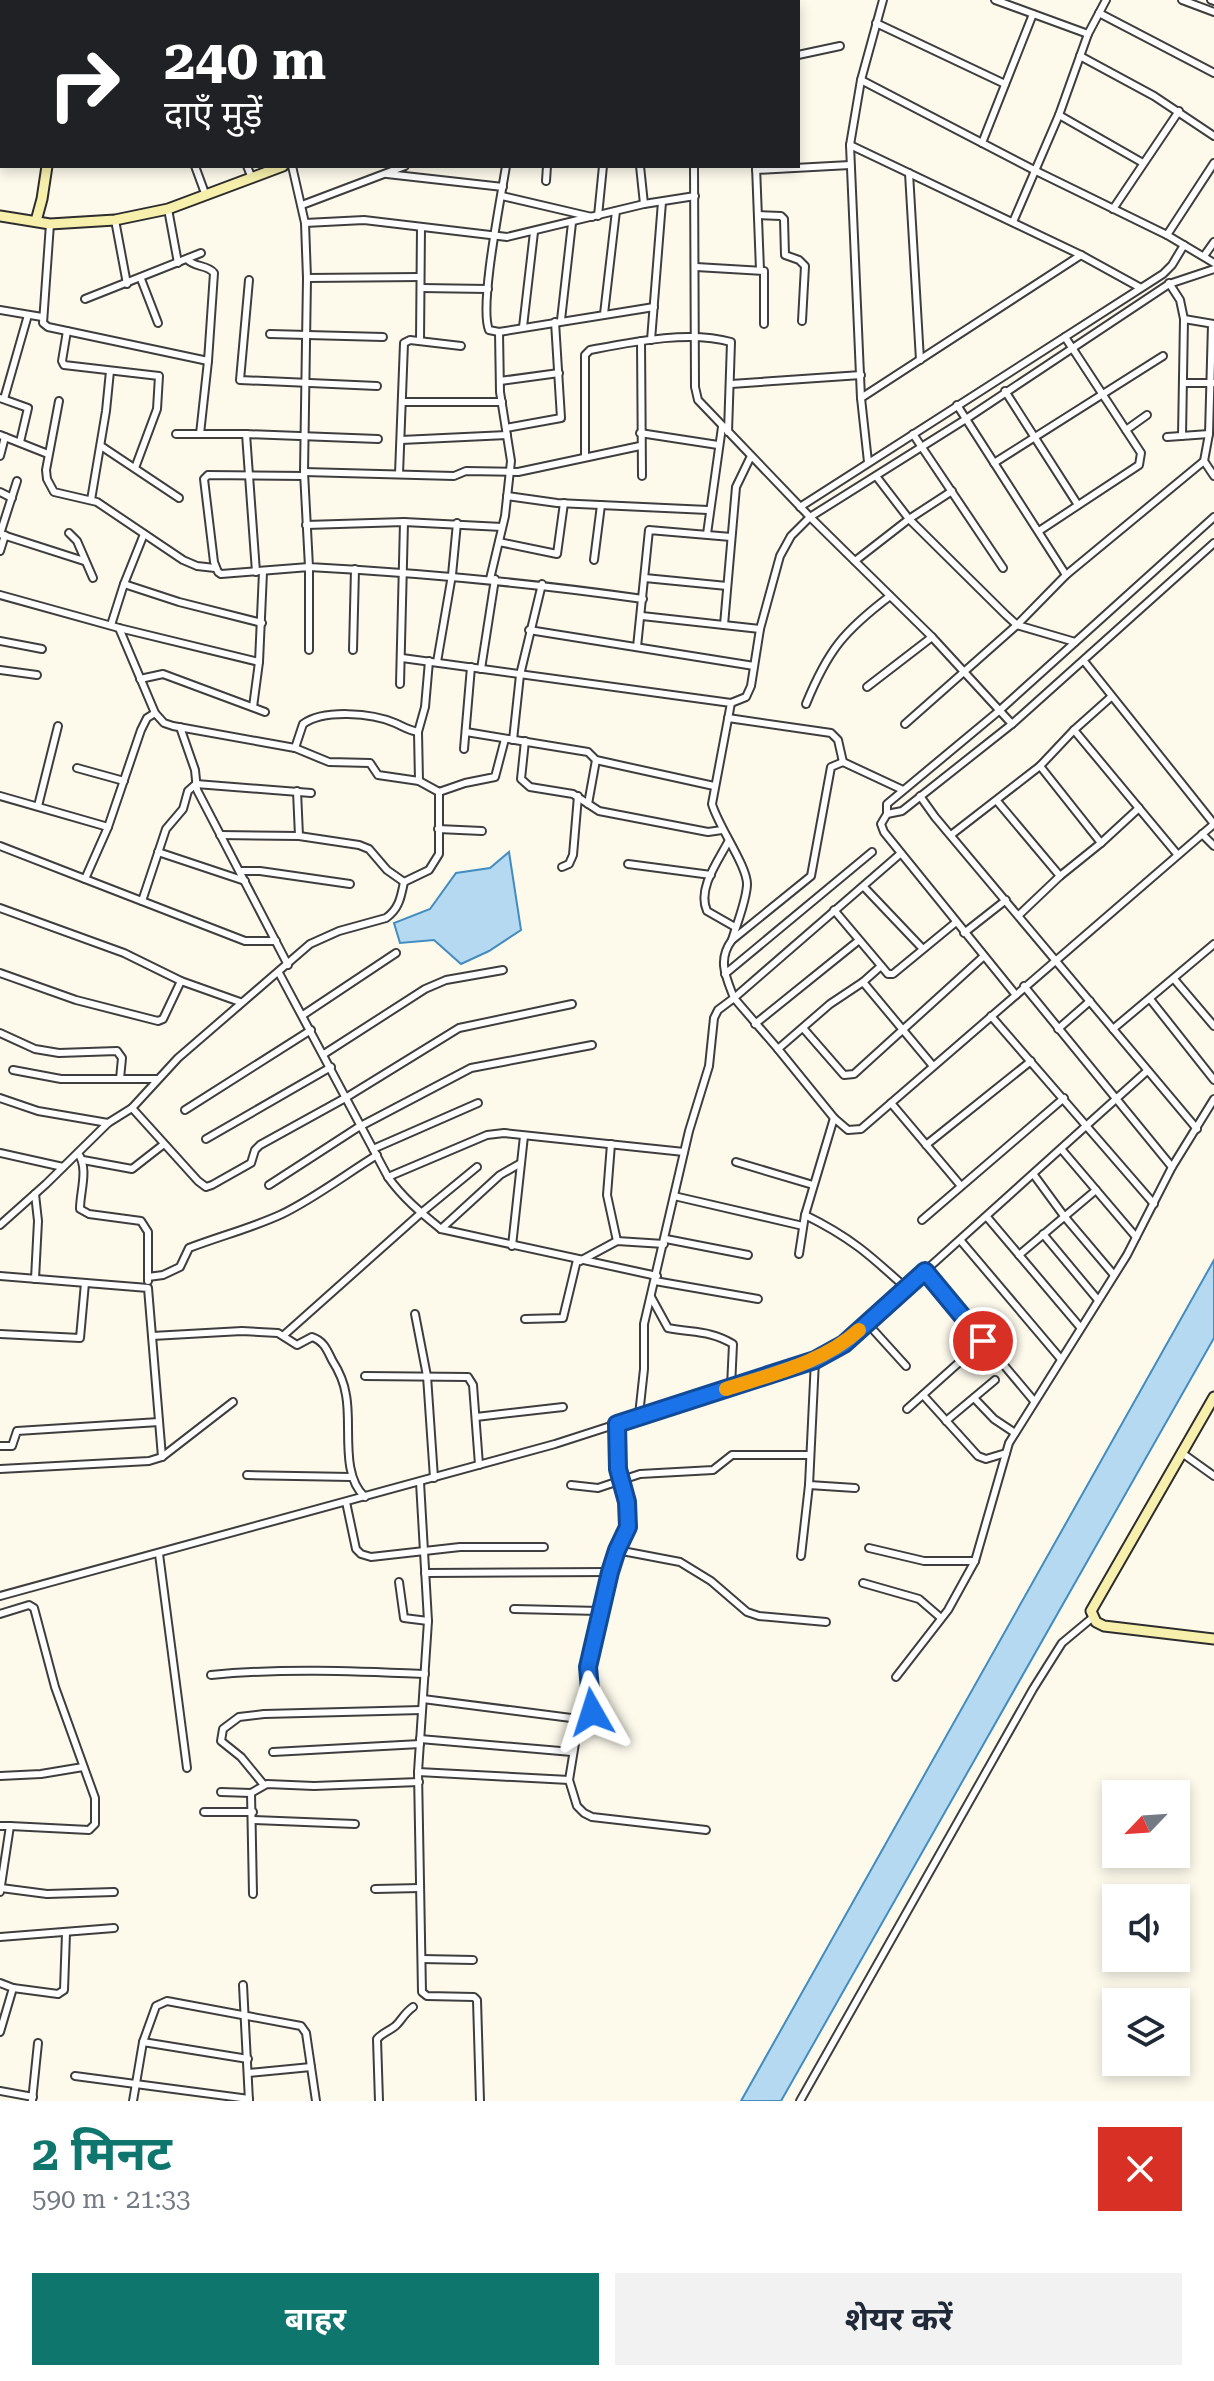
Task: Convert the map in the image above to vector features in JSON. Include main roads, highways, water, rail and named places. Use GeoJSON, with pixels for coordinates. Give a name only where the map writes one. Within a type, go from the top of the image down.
{"type":"FeatureCollection","features":[{"type":"Feature","properties":{"kind":"water"},"geometry":{"type":"Polygon","coordinates":[[[509,852],[521,930],[489,951],[461,964],[434,940],[400,943],[394,923],[430,909],[456,873],[490,868],[509,852]]]}},
{"type":"Feature","properties":{"kind":"water"},"geometry":{"type":"Polygon","coordinates":[[[1214,1260],[1214,1338],[781,2101],[741,2101],[1214,1260]]]}}]}
